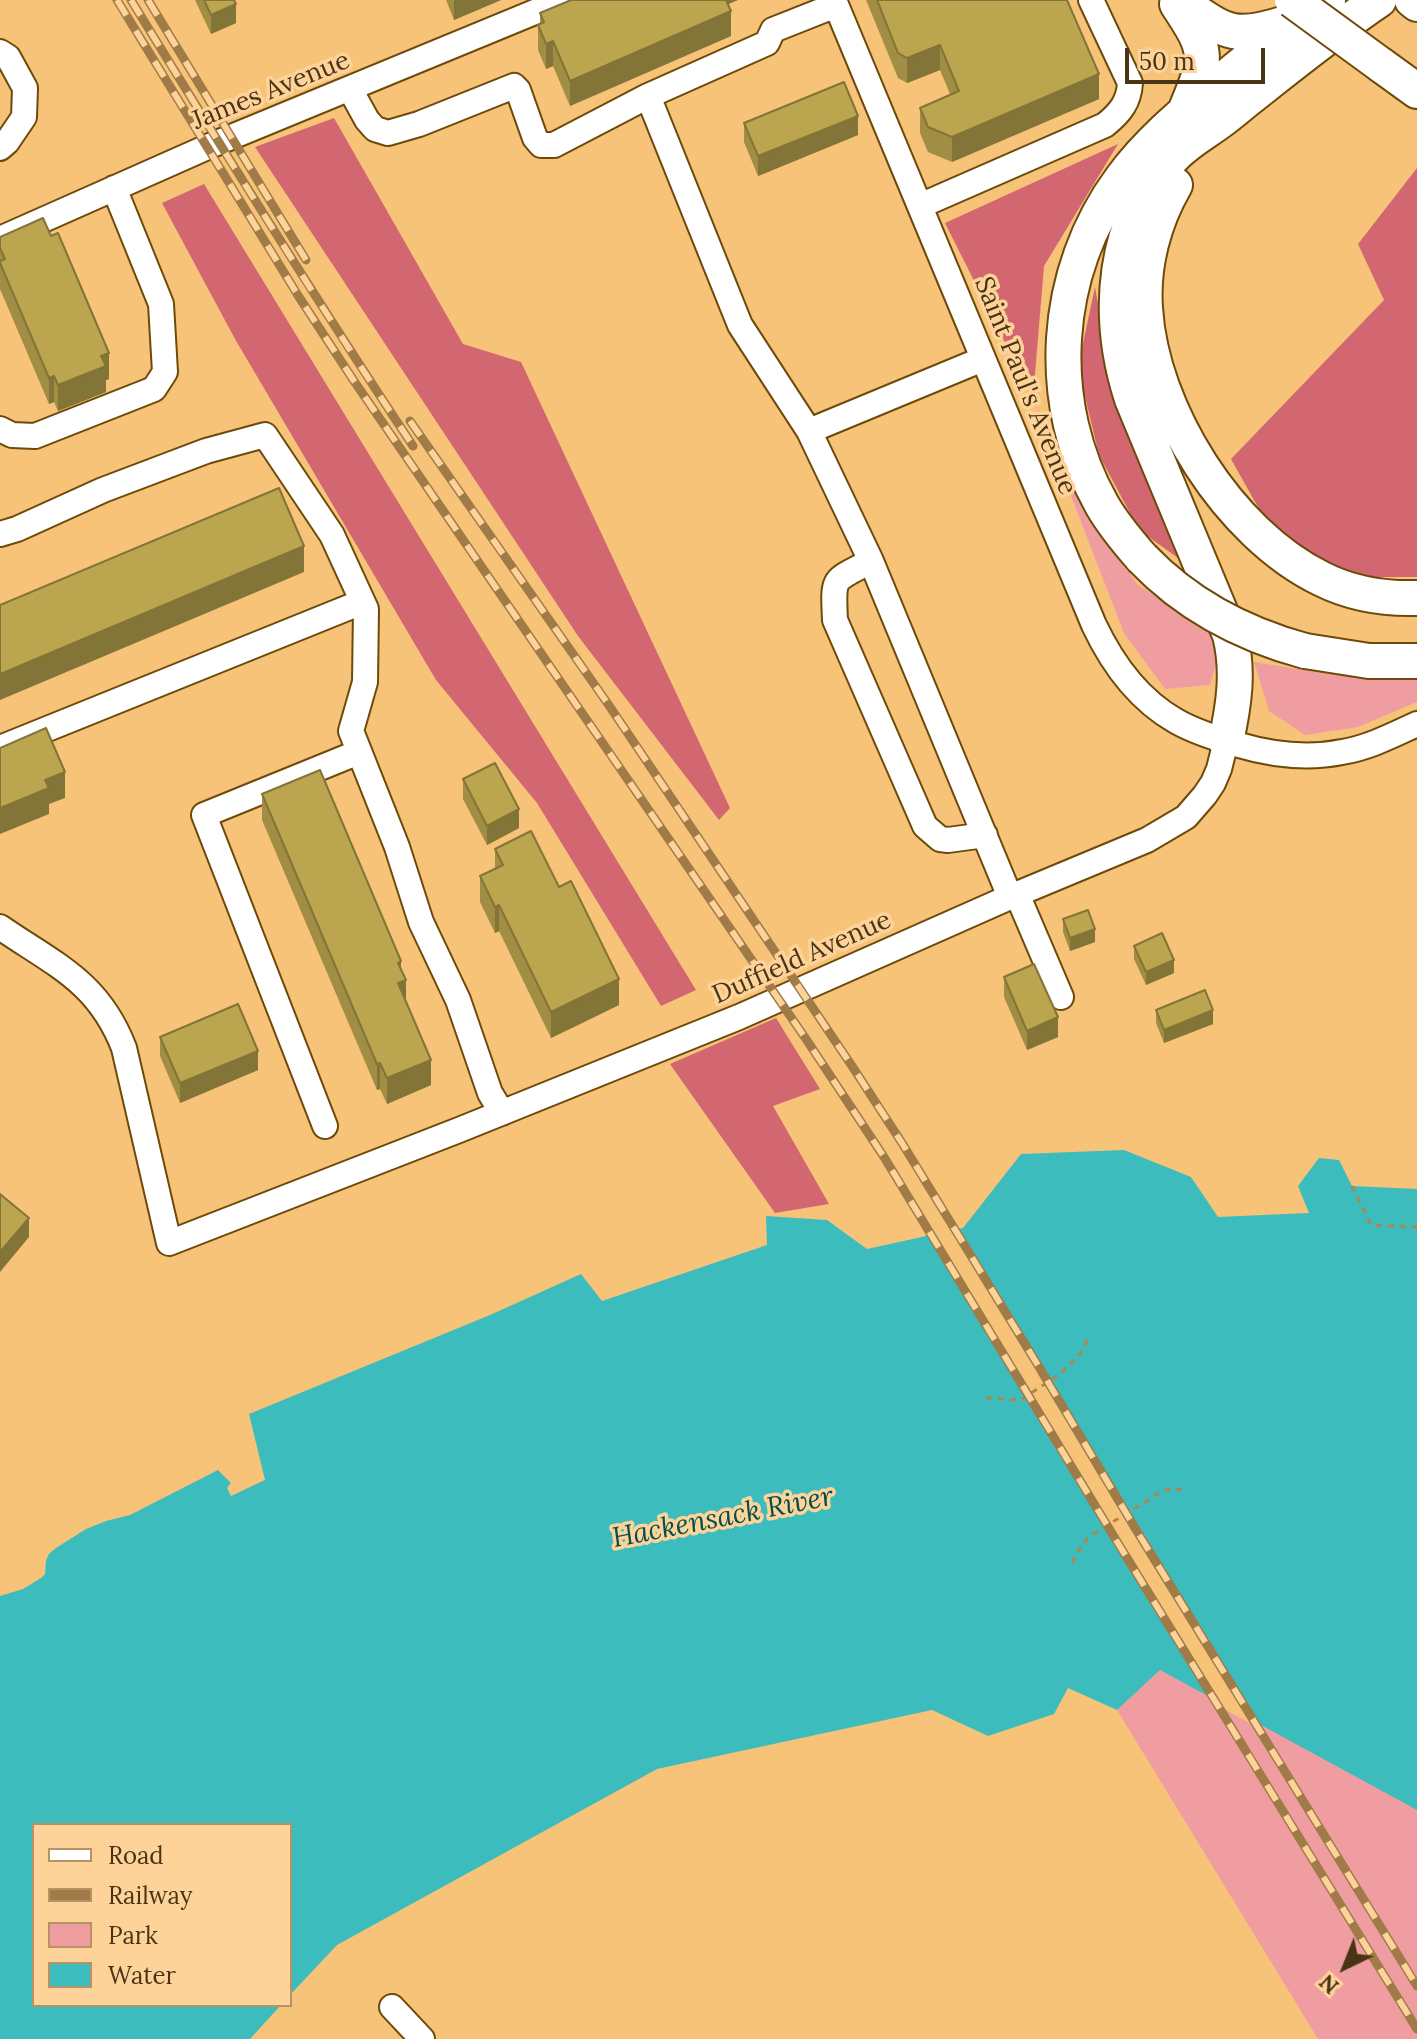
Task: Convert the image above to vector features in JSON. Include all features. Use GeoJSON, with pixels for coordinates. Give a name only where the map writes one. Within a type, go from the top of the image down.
{"type":"FeatureCollection","features":[{"type":"Feature","properties":{"kind":"highway"},"geometry":{"type":"LineString","coordinates":[[1176,0],[1222,28],[1241,33],[1263,31],[1312,4]]}},
{"type":"Feature","properties":{"kind":"highway"},"geometry":{"type":"LineString","coordinates":[[1176,0],[1197,33],[1202,50],[1201,68],[1185,112]]}},
{"type":"Feature","properties":{"kind":"highway"},"geometry":{"type":"LineString","coordinates":[[1226,741],[1236,681],[1234,649],[1132,399],[1120,355],[1116,308],[1123,250],[1139,206],[1155,179],[1177,153],[1379,0]]}},
{"type":"Feature","properties":{"kind":"highway"},"geometry":{"type":"LineString","coordinates":[[1412,0],[1417,4]]}},
{"type":"Feature","properties":{"kind":"highway"},"geometry":{"type":"LineString","coordinates":[[1312,4],[1398,61],[1417,91]]}},
{"type":"Feature","properties":{"kind":"highway"},"geometry":{"type":"LineString","coordinates":[[1312,4],[1185,112],[1140,155],[1102,208],[1087,238],[1068,299],[1062,364],[1065,398],[1076,445],[1102,505],[1142,558],[1177,591],[1219,618],[1264,638],[1305,651],[1369,661],[1417,661]]}},
{"type":"Feature","properties":{"kind":"highway"},"geometry":{"type":"LineString","coordinates":[[1218,123],[1170,193],[1148,257],[1144,289],[1146,322],[1152,356],[1166,395],[1184,433],[1216,484],[1242,518],[1278,553],[1322,579],[1353,591],[1391,598],[1417,598]]}},
{"type":"Feature","properties":{"kind":"street","name":"James Avenue"},"geometry":{"type":"LineString","coordinates":[[0,239],[212,145],[564,0]]}},
{"type":"Feature","properties":{"kind":"street"},"geometry":{"type":"LineString","coordinates":[[922,205],[1105,125],[1123,108],[1130,83],[1091,0]]}},
{"type":"Feature","properties":{"kind":"street"},"geometry":{"type":"LineString","coordinates":[[350,89],[367,120],[375,129],[388,133],[419,124],[514,86],[535,138],[541,145],[554,145],[648,96],[767,43],[773,30],[835,2]]}},
{"type":"Feature","properties":{"kind":"street","name":"Saint Paul's Avenue"},"geometry":{"type":"LineString","coordinates":[[835,2],[922,205],[1094,625],[1110,655],[1140,693],[1162,712],[1190,728],[1226,741]]}},
{"type":"Feature","properties":{"kind":"street"},"geometry":{"type":"LineString","coordinates":[[0,52],[8,57],[25,88],[24,117],[0,148]]}},
{"type":"Feature","properties":{"kind":"street"},"geometry":{"type":"LineString","coordinates":[[648,96],[740,325],[809,431],[871,561],[985,835],[1061,997]]}},
{"type":"Feature","properties":{"kind":"street"},"geometry":{"type":"LineString","coordinates":[[0,429],[12,435],[35,436],[154,389],[165,372],[161,304],[114,188]]}},
{"type":"Feature","properties":{"kind":"street"},"geometry":{"type":"LineString","coordinates":[[809,431],[983,359]]}},
{"type":"Feature","properties":{"kind":"street"},"geometry":{"type":"LineString","coordinates":[[0,534],[206,451],[265,435],[332,535],[366,609],[365,682],[351,731],[397,847],[421,922],[458,1000],[490,1093],[502,1113]]}},
{"type":"Feature","properties":{"kind":"street"},"geometry":{"type":"LineString","coordinates":[[871,561],[838,579],[834,588],[835,620],[925,826],[940,839],[985,835]]}},
{"type":"Feature","properties":{"kind":"street"},"geometry":{"type":"LineString","coordinates":[[0,748],[362,602]]}},
{"type":"Feature","properties":{"kind":"street"},"geometry":{"type":"LineString","coordinates":[[1226,741],[1279,754],[1330,754],[1362,747],[1417,724]]}},
{"type":"Feature","properties":{"kind":"street","name":"Duffield Avenue"},"geometry":{"type":"LineString","coordinates":[[0,927],[72,974],[113,1021],[124,1048],[169,1243],[739,1017],[1147,840],[1175,825],[1196,807],[1213,783],[1226,741]]}},
{"type":"Feature","properties":{"kind":"street"},"geometry":{"type":"LineString","coordinates":[[325,1126],[204,815],[359,752]]}},
{"type":"Feature","properties":{"kind":"street"},"geometry":{"type":"LineString","coordinates":[[392,2007],[422,2039]]}},
{"type":"Feature","properties":{"kind":"path"},"geometry":{"type":"LineString","coordinates":[[1352,1186],[1371,1225],[1417,1227]]}},
{"type":"Feature","properties":{"kind":"path"},"geometry":{"type":"LineString","coordinates":[[986,1398],[1020,1400],[1059,1375],[1080,1354],[1089,1337]]}},
{"type":"Feature","properties":{"kind":"path"},"geometry":{"type":"LineString","coordinates":[[1072,1563],[1090,1536],[1164,1490],[1182,1489]]}},
{"type":"Feature","properties":{"kind":"green space"},"geometry":{"type":"Polygon","coordinates":[[[1033,398],[1093,522],[1137,584],[1222,642],[1210,685],[1165,689],[1124,633],[1033,398]]]}},
{"type":"Feature","properties":{"kind":"green space"},"geometry":{"type":"Polygon","coordinates":[[[1254,662],[1328,674],[1417,677],[1417,702],[1358,727],[1305,735],[1269,711],[1254,662]]]}},
{"type":"Feature","properties":{"kind":"green space"},"geometry":{"type":"Polygon","coordinates":[[[1160,1670],[1417,1806],[1417,2039],[1318,2039],[1117,1710],[1160,1670]]]}},
{"type":"Feature","properties":{"kind":"shaded area"},"geometry":{"type":"Polygon","coordinates":[[[334,118],[463,344],[521,362],[730,808],[719,820],[578,636],[255,147],[334,118]]]}},
{"type":"Feature","properties":{"kind":"shaded area"},"geometry":{"type":"Polygon","coordinates":[[[1118,144],[1044,266],[1033,398],[945,223],[1118,144]]]}},
{"type":"Feature","properties":{"kind":"shaded area"},"geometry":{"type":"Polygon","coordinates":[[[1417,168],[1417,577],[1375,577],[1332,569],[1268,525],[1231,459],[1384,300],[1358,244],[1417,168]]]}},
{"type":"Feature","properties":{"kind":"shaded area"},"geometry":{"type":"Polygon","coordinates":[[[204,184],[696,990],[661,1006],[537,803],[436,680],[235,339],[162,203],[204,184]]]}},
{"type":"Feature","properties":{"kind":"shaded area"},"geometry":{"type":"Polygon","coordinates":[[[1095,287],[1113,387],[1185,563],[1139,530],[1099,455],[1078,367],[1095,287]]]}},
{"type":"Feature","properties":{"kind":"shaded area"},"geometry":{"type":"Polygon","coordinates":[[[776,1018],[820,1089],[773,1106],[829,1204],[775,1213],[670,1064],[776,1018]]]}},
{"type":"Feature","properties":{"kind":"water","name":"Hackensack River"},"geometry":{"type":"Polygon","coordinates":[[[1124,1150],[1191,1177],[1218,1217],[1309,1213],[1298,1186],[1319,1158],[1339,1160],[1352,1186],[1417,1189],[1417,1810],[1160,1670],[1117,1710],[1068,1688],[1054,1714],[988,1736],[932,1710],[657,1769],[337,1945],[292,1993],[292,1823],[32,1823],[32,2007],[279,2007],[250,2039],[0,2039],[0,1596],[23,1589],[41,1578],[45,1574],[49,1554],[86,1529],[130,1515],[218,1470],[231,1483],[227,1488],[231,1496],[265,1480],[249,1414],[490,1315],[581,1274],[602,1301],[767,1245],[766,1216],[827,1220],[867,1249],[963,1228],[1021,1154],[1124,1150]]]}},
{"type":"Feature","properties":{"kind":"pier"},"geometry":{"type":"Polygon","coordinates":[[[956,1225],[1264,1731],[1215,1704],[927,1232],[956,1225]]]}},
{"type":"Feature","properties":{"kind":"building"},"geometry":{"type":"Polygon","coordinates":[[[204,0],[234,0],[236,4],[211,15],[204,0]]]}},
{"type":"Feature","properties":{"kind":"building"},"geometry":{"type":"Polygon","coordinates":[[[571,0],[726,0],[731,11],[570,81],[553,41],[546,44],[538,25],[544,22],[540,13],[571,0]]]}},
{"type":"Feature","properties":{"kind":"building"},"geometry":{"type":"Polygon","coordinates":[[[877,0],[1067,0],[1099,74],[952,137],[928,127],[920,108],[959,91],[940,45],[907,58],[898,53],[877,0]]]}},
{"type":"Feature","properties":{"kind":"building"},"geometry":{"type":"Polygon","coordinates":[[[844,82],[858,116],[758,156],[744,123],[844,82]]]}},
{"type":"Feature","properties":{"kind":"building"},"geometry":{"type":"Polygon","coordinates":[[[43,218],[51,236],[58,233],[109,353],[101,356],[106,366],[58,385],[54,376],[49,378],[0,263],[5,259],[0,248],[0,237],[43,218]]]}},
{"type":"Feature","properties":{"kind":"building"},"geometry":{"type":"Polygon","coordinates":[[[279,488],[304,546],[0,674],[0,605],[279,488]]]}},
{"type":"Feature","properties":{"kind":"building"},"geometry":{"type":"Polygon","coordinates":[[[46,728],[65,772],[45,780],[49,788],[0,808],[0,748],[46,728]]]}},
{"type":"Feature","properties":{"kind":"building"},"geometry":{"type":"Polygon","coordinates":[[[495,763],[519,809],[487,826],[463,779],[495,763]]]}},
{"type":"Feature","properties":{"kind":"building"},"geometry":{"type":"Polygon","coordinates":[[[320,770],[401,961],[398,963],[406,980],[398,983],[431,1060],[387,1078],[380,1063],[377,1064],[262,794],[320,770]]]}},
{"type":"Feature","properties":{"kind":"building"},"geometry":{"type":"Polygon","coordinates":[[[531,831],[559,887],[571,881],[619,979],[551,1012],[499,905],[495,907],[480,876],[503,865],[495,849],[531,831]]]}},
{"type":"Feature","properties":{"kind":"building"},"geometry":{"type":"Polygon","coordinates":[[[1088,910],[1095,929],[1070,938],[1063,919],[1088,910]]]}},
{"type":"Feature","properties":{"kind":"building"},"geometry":{"type":"Polygon","coordinates":[[[1162,933],[1174,960],[1146,972],[1134,946],[1162,933]]]}},
{"type":"Feature","properties":{"kind":"building"},"geometry":{"type":"Polygon","coordinates":[[[1034,964],[1058,1017],[1027,1031],[1004,977],[1034,964]]]}},
{"type":"Feature","properties":{"kind":"building"},"geometry":{"type":"Polygon","coordinates":[[[1205,990],[1213,1010],[1164,1030],[1156,1010],[1205,990]]]}},
{"type":"Feature","properties":{"kind":"building"},"geometry":{"type":"Polygon","coordinates":[[[238,1004],[258,1051],[180,1083],[160,1037],[238,1004]]]}},
{"type":"Feature","properties":{"kind":"building"},"geometry":{"type":"Polygon","coordinates":[[[0,1194],[29,1218],[0,1252],[0,1194]]]}},
{"type":"Feature","properties":{"kind":"railway"},"geometry":{"type":"LineString","coordinates":[[117,0],[354,381],[884,1157],[1417,2029]]}},
{"type":"Feature","properties":{"kind":"railway"},"geometry":{"type":"LineString","coordinates":[[131,0],[413,446]]}},
{"type":"Feature","properties":{"kind":"railway"},"geometry":{"type":"LineString","coordinates":[[148,0],[306,260]]}},
{"type":"Feature","properties":{"kind":"railway"},"geometry":{"type":"LineString","coordinates":[[410,421],[608,704],[902,1143],[1417,1986]]}}]}
